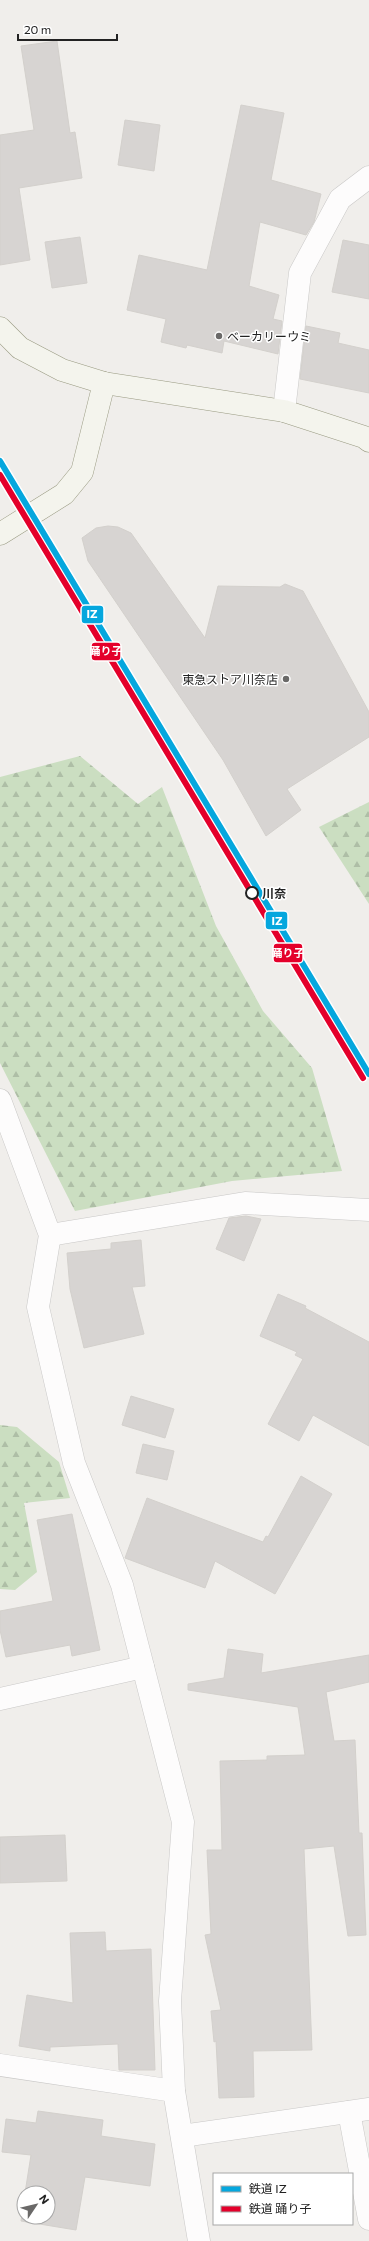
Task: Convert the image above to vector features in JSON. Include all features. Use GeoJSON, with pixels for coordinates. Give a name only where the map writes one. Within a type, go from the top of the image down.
{"type":"FeatureCollection","features":[{"type":"Feature","properties":{"kind":"street"},"geometry":{"type":"LineString","coordinates":[[284,411],[294,314],[300,273],[340,199],[369,177]]}},
{"type":"Feature","properties":{"kind":"street"},"geometry":{"type":"LineString","coordinates":[[0,328],[20,348],[62,370],[104,383],[284,411],[364,437],[369,441]]}},
{"type":"Feature","properties":{"kind":"street"},"geometry":{"type":"LineString","coordinates":[[0,533],[64,494],[82,472],[104,383]]}},
{"type":"Feature","properties":{"kind":"street"},"geometry":{"type":"LineString","coordinates":[[0,1100],[50,1235],[38,1307],[74,1464],[122,1584],[182,1822],[170,2001],[174,2091],[199,2241]]}},
{"type":"Feature","properties":{"kind":"street"},"geometry":{"type":"LineString","coordinates":[[50,1235],[245,1202],[369,1210]]}},
{"type":"Feature","properties":{"kind":"street"},"geometry":{"type":"LineString","coordinates":[[0,1699],[143,1667]]}},
{"type":"Feature","properties":{"kind":"street"},"geometry":{"type":"LineString","coordinates":[[0,2065],[174,2091]]}},
{"type":"Feature","properties":{"kind":"street"},"geometry":{"type":"LineString","coordinates":[[182,2136],[359,2111],[369,2219]]}},
{"type":"Feature","properties":{"kind":"green space"},"geometry":{"type":"Polygon","coordinates":[[[80,756],[138,804],[162,787],[216,926],[263,1011],[312,1068],[342,1171],[232,1181],[75,1211],[0,1063],[0,777],[80,756]]]}},
{"type":"Feature","properties":{"kind":"green space"},"geometry":{"type":"Polygon","coordinates":[[[369,802],[369,904],[319,827],[369,802]]]}},
{"type":"Feature","properties":{"kind":"green space"},"geometry":{"type":"Polygon","coordinates":[[[0,1425],[17,1427],[59,1462],[70,1498],[24,1503],[37,1572],[15,1590],[0,1589],[0,1425]]]}},
{"type":"Feature","properties":{"kind":"building"},"geometry":{"type":"Polygon","coordinates":[[[57,41],[70,133],[75,132],[82,178],[19,188],[30,260],[0,265],[0,135],[34,130],[21,46],[57,41]]]}},
{"type":"Feature","properties":{"kind":"building"},"geometry":{"type":"Polygon","coordinates":[[[241,105],[284,113],[271,180],[321,194],[314,222],[306,235],[260,222],[249,286],[279,295],[273,319],[282,321],[278,354],[224,341],[222,353],[187,345],[186,348],[161,342],[166,319],[127,310],[139,255],[207,270],[241,105]]]}},
{"type":"Feature","properties":{"kind":"building"},"geometry":{"type":"Polygon","coordinates":[[[125,120],[160,125],[154,171],[118,165],[125,120]]]}},
{"type":"Feature","properties":{"kind":"building"},"geometry":{"type":"Polygon","coordinates":[[[80,237],[87,283],[52,288],[45,242],[80,237]]]}},
{"type":"Feature","properties":{"kind":"building"},"geometry":{"type":"Polygon","coordinates":[[[343,240],[369,245],[369,299],[332,292],[343,240]]]}},
{"type":"Feature","properties":{"kind":"building"},"geometry":{"type":"Polygon","coordinates":[[[306,326],[340,333],[338,343],[369,350],[369,393],[300,379],[306,326]]]}},
{"type":"Feature","properties":{"kind":"building"},"geometry":{"type":"Polygon","coordinates":[[[108,526],[118,527],[131,533],[205,638],[218,586],[280,587],[285,584],[303,591],[369,712],[369,737],[287,789],[301,810],[266,836],[223,760],[88,561],[82,538],[96,528],[108,526]]]}},
{"type":"Feature","properties":{"kind":"building"},"geometry":{"type":"Polygon","coordinates":[[[246,1216],[261,1219],[244,1261],[216,1249],[229,1218],[246,1216]]]}},
{"type":"Feature","properties":{"kind":"building"},"geometry":{"type":"Polygon","coordinates":[[[141,1240],[145,1286],[132,1287],[144,1334],[84,1348],[70,1289],[67,1253],[111,1249],[111,1243],[141,1240]]]}},
{"type":"Feature","properties":{"kind":"building"},"geometry":{"type":"Polygon","coordinates":[[[278,1294],[306,1306],[305,1308],[369,1342],[369,1446],[313,1415],[299,1441],[268,1424],[303,1359],[295,1355],[297,1352],[260,1336],[278,1294]]]}},
{"type":"Feature","properties":{"kind":"building"},"geometry":{"type":"Polygon","coordinates":[[[131,1396],[174,1409],[165,1438],[122,1425],[131,1396]]]}},
{"type":"Feature","properties":{"kind":"building"},"geometry":{"type":"Polygon","coordinates":[[[143,1444],[174,1451],[167,1480],[136,1473],[143,1444]]]}},
{"type":"Feature","properties":{"kind":"building"},"geometry":{"type":"Polygon","coordinates":[[[301,1476],[332,1494],[275,1594],[215,1561],[205,1588],[125,1558],[147,1498],[263,1542],[266,1536],[268,1537],[301,1476]]]}},
{"type":"Feature","properties":{"kind":"building"},"geometry":{"type":"Polygon","coordinates":[[[72,1514],[100,1650],[72,1656],[70,1645],[6,1657],[0,1630],[0,1611],[53,1601],[37,1520],[72,1514]]]}},
{"type":"Feature","properties":{"kind":"building"},"geometry":{"type":"Polygon","coordinates":[[[228,1649],[263,1654],[261,1673],[369,1655],[369,1682],[326,1692],[334,1741],[355,1740],[359,1833],[362,1833],[366,1935],[348,1936],[334,1846],[304,1849],[312,2050],[253,2051],[254,2097],[219,2098],[216,2041],[214,2042],[211,2011],[221,2010],[205,1935],[211,1934],[207,1850],[222,1850],[220,1761],[267,1760],[267,1756],[305,1755],[298,1707],[188,1690],[188,1684],[224,1678],[228,1649]]]}},
{"type":"Feature","properties":{"kind":"building"},"geometry":{"type":"Polygon","coordinates":[[[65,1835],[67,1881],[0,1883],[0,1837],[65,1835]]]}},
{"type":"Feature","properties":{"kind":"building"},"geometry":{"type":"Polygon","coordinates":[[[105,1932],[106,1951],[151,1949],[155,2070],[119,2070],[118,2044],[50,2047],[50,2051],[19,2046],[27,1995],[73,2003],[70,1933],[105,1932]]]}},
{"type":"Feature","properties":{"kind":"building"},"geometry":{"type":"Polygon","coordinates":[[[38,2111],[103,2120],[101,2136],[155,2144],[150,2186],[85,2177],[76,2230],[45,2225],[56,2225],[56,2185],[26,2185],[31,2155],[2,2152],[6,2119],[36,2123],[38,2111]]]}},
{"type":"Feature","properties":{"kind":"rail line","name":"IZ"},"geometry":{"type":"LineString","coordinates":[[0,461],[369,1074]]}},
{"type":"Feature","properties":{"kind":"rail line","name":"踊り子"},"geometry":{"type":"LineString","coordinates":[[0,475],[363,1078]]}},
{"type":"Feature","properties":{"kind":"place","name":"ベーカリーウミ"},"geometry":{"type":"Point","coordinates":[219,336]}},
{"type":"Feature","properties":{"kind":"place","name":"東急ストア川奈店"},"geometry":{"type":"Point","coordinates":[286,679]}},
{"type":"Feature","properties":{"kind":"place","name":"川奈"},"geometry":{"type":"Point","coordinates":[252,893]}}]}
